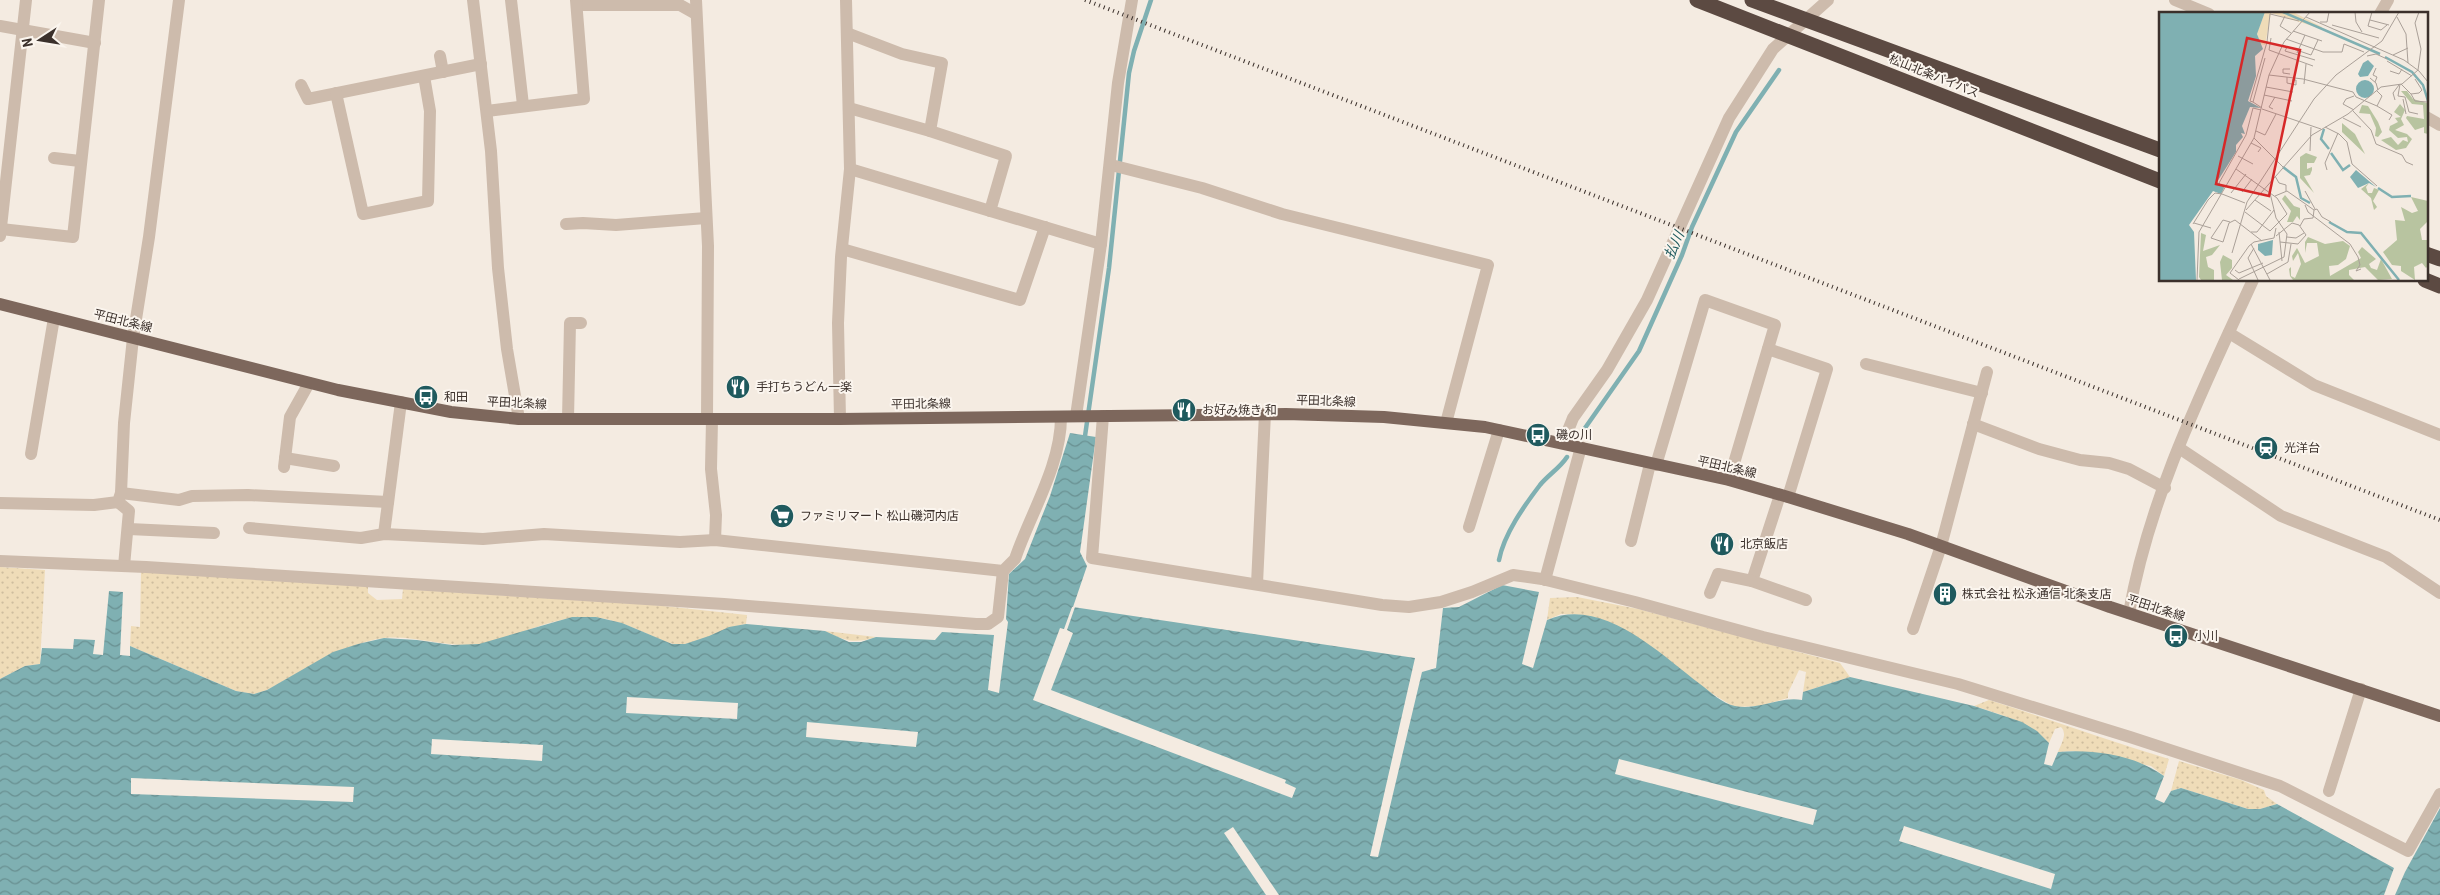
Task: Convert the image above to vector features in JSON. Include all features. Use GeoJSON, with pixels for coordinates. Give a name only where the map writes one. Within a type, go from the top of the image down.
{"type":"FeatureCollection","features":[{"type":"Feature","properties":{"kind":"highway","name":"松山北条バイパス"},"geometry":{"type":"LineString","coordinates":[[1697,0],[2159,181]]}},
{"type":"Feature","properties":{"kind":"highway","name":"松山北条バイパス"},"geometry":{"type":"LineString","coordinates":[[1752,0],[1806,22],[2159,150]]}},
{"type":"Feature","properties":{"kind":"highway"},"geometry":{"type":"LineString","coordinates":[[2428,255],[2440,259]]}},
{"type":"Feature","properties":{"kind":"highway"},"geometry":{"type":"LineString","coordinates":[[2428,281],[2440,286]]}},
{"type":"Feature","properties":{"kind":"main road","name":"平田北条線"},"geometry":{"type":"LineString","coordinates":[[0,304],[309,383],[451,412],[519,418],[840,419],[1266,414],[1384,417],[1498,430],[1563,442],[1729,480],[1784,496],[1941,546],[2128,613],[2440,716]]}},
{"type":"Feature","properties":{"kind":"street"},"geometry":{"type":"LineString","coordinates":[[26,0],[0,232],[73,237],[99,0]]}},
{"type":"Feature","properties":{"kind":"street"},"geometry":{"type":"LineString","coordinates":[[124,566],[129,529],[129,511],[120,497],[124,423],[134,338],[150,237],[179,0]]}},
{"type":"Feature","properties":{"kind":"street"},"geometry":{"type":"LineString","coordinates":[[473,0],[487,111],[499,277],[507,349],[519,418]]}},
{"type":"Feature","properties":{"kind":"street"},"geometry":{"type":"LineString","coordinates":[[511,0],[523,105]]}},
{"type":"Feature","properties":{"kind":"street"},"geometry":{"type":"LineString","coordinates":[[696,0],[706,218],[709,419],[711,469],[716,515],[715,540]]}},
{"type":"Feature","properties":{"kind":"street"},"geometry":{"type":"LineString","coordinates":[[840,419],[838,323],[842,250],[850,169],[846,0]]}},
{"type":"Feature","properties":{"kind":"street"},"geometry":{"type":"LineString","coordinates":[[1078,416],[1101,244],[1116,166],[1118,83],[1132,0]]}},
{"type":"Feature","properties":{"kind":"street"},"geometry":{"type":"LineString","coordinates":[[1563,442],[1572,418],[1607,370],[1647,300],[1729,118],[1773,49],[1806,22],[1828,0]]}},
{"type":"Feature","properties":{"kind":"street"},"geometry":{"type":"LineString","coordinates":[[2175,0],[2204,12]]}},
{"type":"Feature","properties":{"kind":"street"},"geometry":{"type":"LineString","coordinates":[[2381,12],[2388,0]]}},
{"type":"Feature","properties":{"kind":"street"},"geometry":{"type":"LineString","coordinates":[[487,111],[523,105],[584,99],[577,2],[680,5],[696,14]]}},
{"type":"Feature","properties":{"kind":"street"},"geometry":{"type":"LineString","coordinates":[[0,26],[95,43]]}},
{"type":"Feature","properties":{"kind":"street"},"geometry":{"type":"LineString","coordinates":[[847,33],[902,54],[942,63],[930,131]]}},
{"type":"Feature","properties":{"kind":"street"},"geometry":{"type":"LineString","coordinates":[[440,56],[443,72]]}},
{"type":"Feature","properties":{"kind":"street"},"geometry":{"type":"LineString","coordinates":[[301,85],[308,99],[481,64]]}},
{"type":"Feature","properties":{"kind":"street"},"geometry":{"type":"LineString","coordinates":[[336,93],[363,214],[428,201],[430,111],[424,76]]}},
{"type":"Feature","properties":{"kind":"street"},"geometry":{"type":"LineString","coordinates":[[849,108],[930,131],[1006,156],[990,211]]}},
{"type":"Feature","properties":{"kind":"street"},"geometry":{"type":"LineString","coordinates":[[2428,118],[2440,125]]}},
{"type":"Feature","properties":{"kind":"street"},"geometry":{"type":"LineString","coordinates":[[54,158],[80,161]]}},
{"type":"Feature","properties":{"kind":"street"},"geometry":{"type":"LineString","coordinates":[[1116,166],[1202,188],[1282,214],[1488,265],[1446,423]]}},
{"type":"Feature","properties":{"kind":"street"},"geometry":{"type":"LineString","coordinates":[[850,169],[1101,244]]}},
{"type":"Feature","properties":{"kind":"street"},"geometry":{"type":"LineString","coordinates":[[566,224],[616,225],[706,218]]}},
{"type":"Feature","properties":{"kind":"street"},"geometry":{"type":"LineString","coordinates":[[842,250],[1020,300],[1045,227]]}},
{"type":"Feature","properties":{"kind":"street"},"geometry":{"type":"LineString","coordinates":[[2128,613],[2142,552],[2179,448],[2253,281]]}},
{"type":"Feature","properties":{"kind":"street"},"geometry":{"type":"LineString","coordinates":[[1631,540],[1705,300],[1775,325],[1729,480]]}},
{"type":"Feature","properties":{"kind":"street"},"geometry":{"type":"LineString","coordinates":[[31,454],[54,318]]}},
{"type":"Feature","properties":{"kind":"street"},"geometry":{"type":"LineString","coordinates":[[568,418],[570,324],[581,323]]}},
{"type":"Feature","properties":{"kind":"street"},"geometry":{"type":"LineString","coordinates":[[2229,333],[2314,385],[2440,435]]}},
{"type":"Feature","properties":{"kind":"street"},"geometry":{"type":"LineString","coordinates":[[1752,581],[1784,496],[1827,369],[1768,348]]}},
{"type":"Feature","properties":{"kind":"street"},"geometry":{"type":"LineString","coordinates":[[1866,364],[1982,393]]}},
{"type":"Feature","properties":{"kind":"street"},"geometry":{"type":"LineString","coordinates":[[1912,629],[1941,546],[1988,372]]}},
{"type":"Feature","properties":{"kind":"street"},"geometry":{"type":"LineString","coordinates":[[309,383],[290,417],[284,463],[322,457],[334,466]]}},
{"type":"Feature","properties":{"kind":"street"},"geometry":{"type":"LineString","coordinates":[[384,534],[401,402]]}},
{"type":"Feature","properties":{"kind":"street"},"geometry":{"type":"LineString","coordinates":[[1257,584],[1266,414]]}},
{"type":"Feature","properties":{"kind":"street"},"geometry":{"type":"LineString","coordinates":[[0,561],[124,566],[724,604],[988,624],[998,617],[1003,571],[1015,559],[1051,467],[1061,430],[1061,416]]}},
{"type":"Feature","properties":{"kind":"street"},"geometry":{"type":"LineString","coordinates":[[1098,416],[1092,558],[1382,605],[1409,607],[1441,602],[1472,592],[1513,575],[1545,580],[1762,637],[1958,684],[2130,737],[2280,786],[2408,851],[2440,794]]}},
{"type":"Feature","properties":{"kind":"street"},"geometry":{"type":"LineString","coordinates":[[1974,424],[2039,450],[2080,460],[2109,463],[2129,469],[2164,488]]}},
{"type":"Feature","properties":{"kind":"street"},"geometry":{"type":"LineString","coordinates":[[1469,527],[1498,430]]}},
{"type":"Feature","properties":{"kind":"street"},"geometry":{"type":"LineString","coordinates":[[1545,580],[1581,447]]}},
{"type":"Feature","properties":{"kind":"street"},"geometry":{"type":"LineString","coordinates":[[2179,448],[2281,516],[2386,557],[2440,593]]}},
{"type":"Feature","properties":{"kind":"street"},"geometry":{"type":"LineString","coordinates":[[0,503],[94,506],[120,497],[179,500],[192,496],[248,495],[388,502]]}},
{"type":"Feature","properties":{"kind":"street"},"geometry":{"type":"LineString","coordinates":[[249,528],[361,538],[384,534],[483,539],[544,534],[680,542],[715,540],[1003,571]]}},
{"type":"Feature","properties":{"kind":"street"},"geometry":{"type":"LineString","coordinates":[[129,529],[214,533]]}},
{"type":"Feature","properties":{"kind":"street"},"geometry":{"type":"LineString","coordinates":[[1710,593],[1718,574],[1752,581],[1806,600]]}},
{"type":"Feature","properties":{"kind":"street"},"geometry":{"type":"LineString","coordinates":[[2329,791],[2360,689]]}},
{"type":"Feature","properties":{"kind":"sand"},"geometry":{"type":"Polygon","coordinates":[[[0,567],[45,570],[40,664],[25,666],[0,679],[0,567]]]}},
{"type":"Feature","properties":{"kind":"sand"},"geometry":{"type":"Polygon","coordinates":[[[141,571],[368,585],[368,593],[377,600],[402,599],[403,589],[654,605],[747,615],[746,624],[692,643],[683,644],[666,642],[629,626],[596,617],[560,620],[482,644],[457,645],[409,638],[384,638],[355,645],[267,690],[254,694],[236,691],[130,646],[131,626],[140,627],[141,571]]]}},
{"type":"Feature","properties":{"kind":"sand"},"geometry":{"type":"Polygon","coordinates":[[[1577,597],[1638,609],[1840,663],[1850,677],[1803,692],[1806,672],[1799,670],[1788,693],[1788,698],[1759,706],[1734,707],[1584,615],[1561,614],[1547,620],[1550,598],[1577,597]]]}},
{"type":"Feature","properties":{"kind":"sand"},"geometry":{"type":"Polygon","coordinates":[[[825,631],[876,637],[856,641],[838,637],[825,631]]]}},
{"type":"Feature","properties":{"kind":"sand"},"geometry":{"type":"Polygon","coordinates":[[[1989,700],[2169,759],[2164,776],[2151,766],[2073,751],[2058,752],[2064,736],[2061,727],[2055,729],[2049,743],[2023,724],[1974,706],[1989,700]]]}},
{"type":"Feature","properties":{"kind":"sand"},"geometry":{"type":"Polygon","coordinates":[[[2179,761],[2241,780],[2264,790],[2266,796],[2277,804],[2260,809],[2248,809],[2181,788],[2171,791],[2179,761]]]}},
{"type":"Feature","properties":{"kind":"water"},"geometry":{"type":"Polygon","coordinates":[[[1070,433],[1096,437],[1080,552],[1087,566],[1073,607],[1415,658],[1370,856],[1378,857],[1422,672],[1436,668],[1443,608],[1459,607],[1502,585],[1539,592],[1522,664],[1533,668],[1547,620],[1568,615],[1588,616],[1609,622],[1629,631],[1716,697],[1730,705],[1752,707],[1785,700],[1802,700],[1803,692],[1850,677],[1974,706],[2022,722],[2037,731],[2049,743],[2044,764],[2052,766],[2058,752],[2100,753],[2127,758],[2164,776],[2155,799],[2164,803],[2171,791],[2181,788],[2248,809],[2260,809],[2277,804],[2394,868],[2384,895],[0,895],[0,679],[25,666],[40,664],[42,648],[73,649],[74,639],[95,640],[93,654],[103,655],[109,591],[123,592],[120,655],[130,656],[130,646],[236,691],[254,694],[267,690],[333,652],[358,644],[384,638],[452,645],[479,644],[572,617],[596,617],[622,623],[672,644],[685,644],[729,627],[746,624],[825,631],[849,642],[861,642],[876,637],[935,640],[942,632],[994,635],[988,690],[999,693],[1008,622],[1006,619],[1009,574],[1025,559],[1050,496],[1070,433]]]}},
{"type":"Feature","properties":{"kind":"water"},"geometry":{"type":"Polygon","coordinates":[[[2440,808],[2440,895],[2395,895],[2405,872],[2440,808]]]}},
{"type":"Feature","properties":{"kind":"pier"},"geometry":{"type":"Polygon","coordinates":[[[1072,607],[1075,607],[1067,630],[1073,633],[1051,690],[1286,780],[1285,783],[1296,788],[1292,798],[1033,700],[1060,628],[1064,629],[1072,607]]]}},
{"type":"Feature","properties":{"kind":"pier"},"geometry":{"type":"Polygon","coordinates":[[[627,697],[738,703],[737,719],[626,713],[627,697]]]}},
{"type":"Feature","properties":{"kind":"pier"},"geometry":{"type":"Polygon","coordinates":[[[807,722],[918,732],[916,747],[806,737],[807,722]]]}},
{"type":"Feature","properties":{"kind":"pier"},"geometry":{"type":"Polygon","coordinates":[[[432,739],[543,745],[542,761],[431,754],[432,739]]]}},
{"type":"Feature","properties":{"kind":"pier"},"geometry":{"type":"Polygon","coordinates":[[[1619,759],[1817,810],[1813,825],[1615,774],[1619,759]]]}},
{"type":"Feature","properties":{"kind":"pier"},"geometry":{"type":"Polygon","coordinates":[[[131,778],[354,787],[353,802],[131,794],[131,778]]]}},
{"type":"Feature","properties":{"kind":"pier"},"geometry":{"type":"Polygon","coordinates":[[[1904,826],[2055,874],[2051,889],[1899,841],[1904,826]]]}},
{"type":"Feature","properties":{"kind":"pier"},"geometry":{"type":"Polygon","coordinates":[[[1233,827],[1279,895],[1266,895],[1224,833],[1233,827]]]}},
{"type":"Feature","properties":{"kind":"waterway"},"geometry":{"type":"LineString","coordinates":[[1085,436],[1109,268],[1129,73],[1134,51],[1151,0]]}},
{"type":"Feature","properties":{"kind":"waterway","name":"払川"},"geometry":{"type":"LineString","coordinates":[[1585,428],[1639,351],[1682,255],[1692,227],[1736,132],[1779,70]]}},
{"type":"Feature","properties":{"kind":"waterway","name":"払川"},"geometry":{"type":"LineString","coordinates":[[1499,560],[1505,540],[1521,511],[1540,485],[1567,457]]}},
{"type":"Feature","properties":{"kind":"railway"},"geometry":{"type":"LineString","coordinates":[[1085,0],[2440,520]]}},
{"type":"Feature","properties":{"kind":"place","name":"手打ちうどん一楽"},"geometry":{"type":"Point","coordinates":[738,387]}},
{"type":"Feature","properties":{"kind":"place","name":"和田"},"geometry":{"type":"Point","coordinates":[426,397]}},
{"type":"Feature","properties":{"kind":"place","name":"お好み焼き 和"},"geometry":{"type":"Point","coordinates":[1184,410]}},
{"type":"Feature","properties":{"kind":"place","name":"磯の川"},"geometry":{"type":"Point","coordinates":[1538,435]}},
{"type":"Feature","properties":{"kind":"place","name":"光洋台"},"geometry":{"type":"Point","coordinates":[2266,448]}},
{"type":"Feature","properties":{"kind":"place","name":"ファミリマート 松山磯河内店"},"geometry":{"type":"Point","coordinates":[782,516]}},
{"type":"Feature","properties":{"kind":"place","name":"北京飯店"},"geometry":{"type":"Point","coordinates":[1722,544]}},
{"type":"Feature","properties":{"kind":"place","name":"株式会社 松永通信 北条支店"},"geometry":{"type":"Point","coordinates":[1945,594]}},
{"type":"Feature","properties":{"kind":"place","name":"小川"},"geometry":{"type":"Point","coordinates":[2176,636]}}]}
